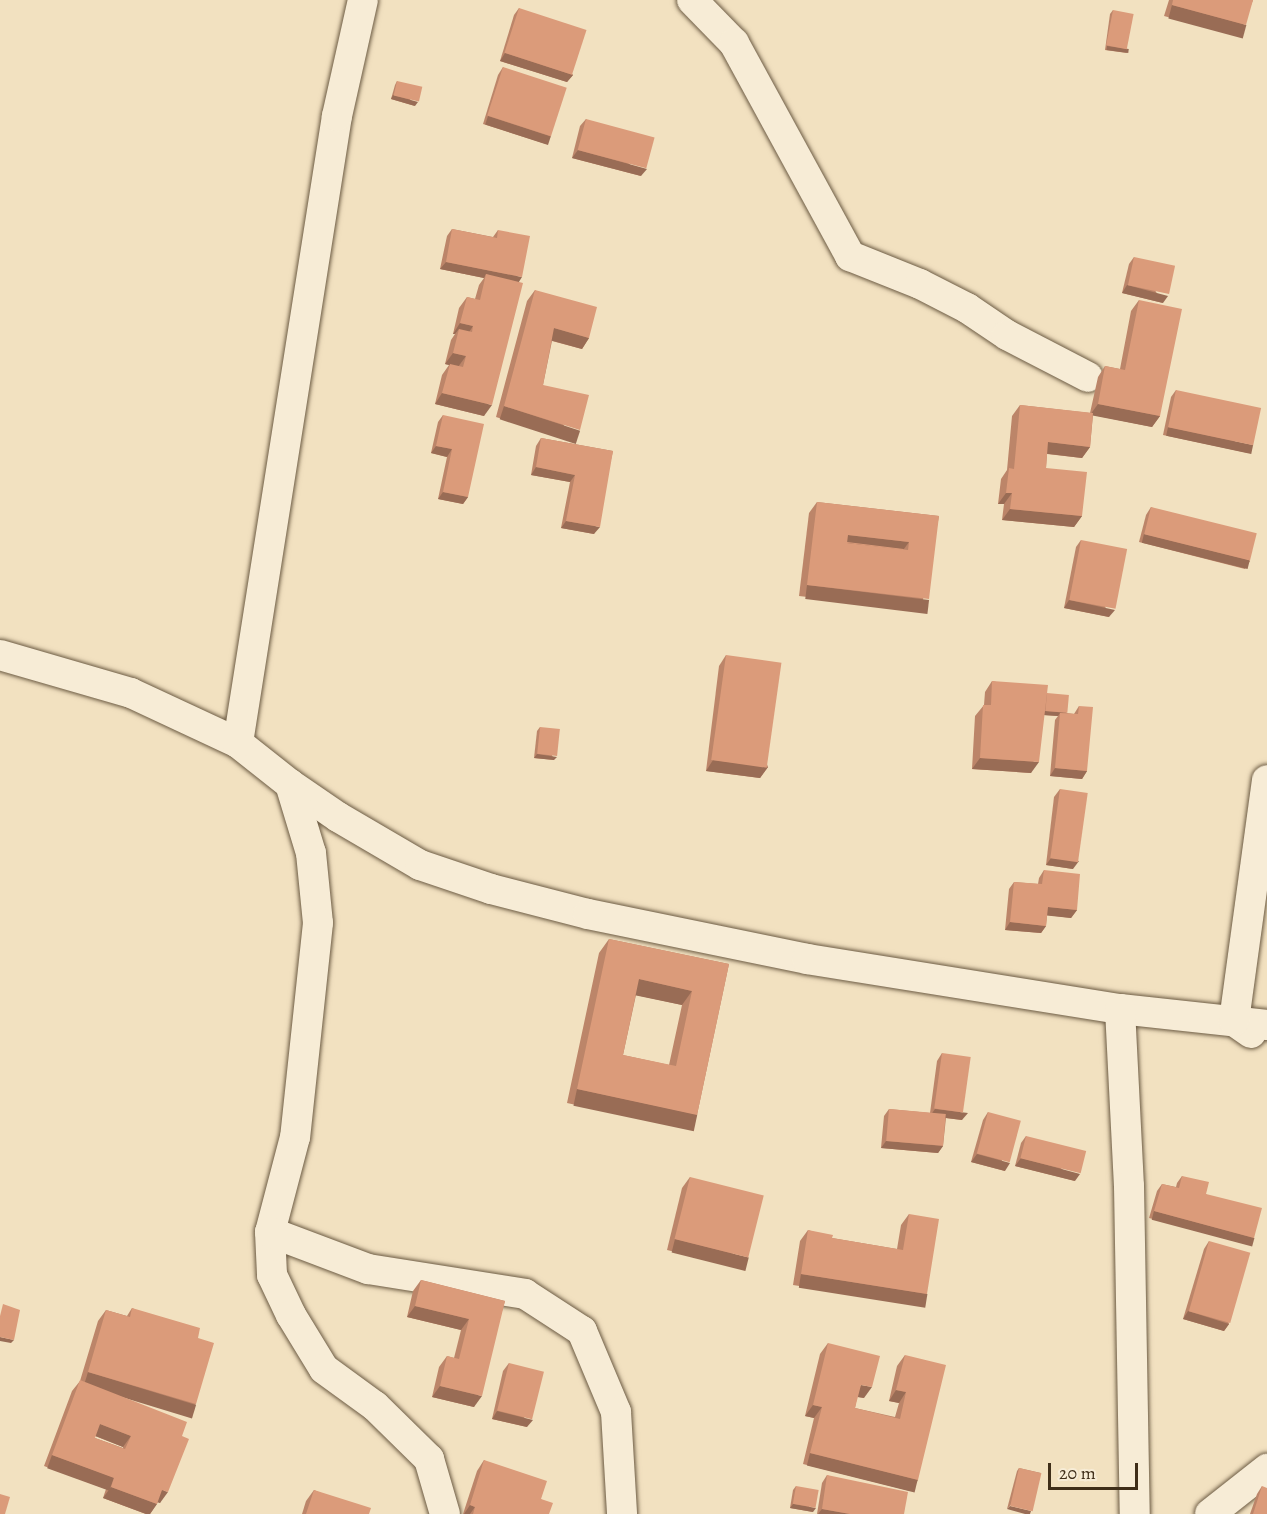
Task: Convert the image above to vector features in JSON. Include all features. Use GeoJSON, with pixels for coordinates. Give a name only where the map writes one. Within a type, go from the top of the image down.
{"type":"FeatureCollection","features":[{"type":"Feature","properties":{"kind":"street"},"geometry":{"type":"LineString","coordinates":[[238,743],[337,116],[363,0]]}},
{"type":"Feature","properties":{"kind":"street"},"geometry":{"type":"LineString","coordinates":[[692,0],[734,43],[850,256],[920,284],[967,308],[1007,335],[1088,377]]}},
{"type":"Feature","properties":{"kind":"street"},"geometry":{"type":"LineString","coordinates":[[0,655],[131,693],[238,743],[290,784],[338,817],[420,865],[490,889],[588,914],[807,958],[1120,1009],[1267,1025]]}},
{"type":"Feature","properties":{"kind":"street"},"geometry":{"type":"LineString","coordinates":[[1234,1021],[1267,780]]}},
{"type":"Feature","properties":{"kind":"street"},"geometry":{"type":"LineString","coordinates":[[290,784],[311,852],[318,922],[295,1137],[270,1232],[272,1275],[291,1315],[324,1369],[375,1406],[429,1459],[445,1514]]}},
{"type":"Feature","properties":{"kind":"street"},"geometry":{"type":"LineString","coordinates":[[1120,1009],[1129,1186],[1135,1514]]}},
{"type":"Feature","properties":{"kind":"street"},"geometry":{"type":"LineString","coordinates":[[1234,1021],[1267,1044]]}},
{"type":"Feature","properties":{"kind":"street"},"geometry":{"type":"LineString","coordinates":[[270,1232],[368,1269],[525,1294],[582,1330],[616,1412],[622,1514]]}},
{"type":"Feature","properties":{"kind":"street"},"geometry":{"type":"LineString","coordinates":[[1210,1514],[1267,1469]]}},
{"type":"Feature","properties":{"kind":"building"},"geometry":{"type":"Polygon","coordinates":[[[1173,0],[1253,0],[1246,25],[1172,5],[1173,0]]]}},
{"type":"Feature","properties":{"kind":"building"},"geometry":{"type":"Polygon","coordinates":[[[519,8],[587,30],[572,75],[504,53],[519,8]]]}},
{"type":"Feature","properties":{"kind":"building"},"geometry":{"type":"Polygon","coordinates":[[[1113,10],[1134,14],[1127,49],[1106,45],[1113,10]]]}},
{"type":"Feature","properties":{"kind":"building"},"geometry":{"type":"Polygon","coordinates":[[[503,67],[567,88],[551,136],[487,116],[503,67]]]}},
{"type":"Feature","properties":{"kind":"building"},"geometry":{"type":"Polygon","coordinates":[[[397,81],[422,87],[419,101],[394,96],[397,81]]]}},
{"type":"Feature","properties":{"kind":"building"},"geometry":{"type":"Polygon","coordinates":[[[586,119],[655,137],[646,168],[578,150],[586,119]]]}},
{"type":"Feature","properties":{"kind":"building"},"geometry":{"type":"Polygon","coordinates":[[[452,229],[497,238],[498,230],[530,236],[522,277],[446,262],[452,229]]]}},
{"type":"Feature","properties":{"kind":"building"},"geometry":{"type":"Polygon","coordinates":[[[1134,257],[1175,266],[1169,294],[1128,285],[1134,257]]]}},
{"type":"Feature","properties":{"kind":"building"},"geometry":{"type":"Polygon","coordinates":[[[486,274],[523,283],[492,405],[442,393],[450,364],[463,367],[466,356],[453,353],[459,329],[472,332],[473,326],[460,323],[467,297],[480,300],[486,274]]]}},
{"type":"Feature","properties":{"kind":"building"},"geometry":{"type":"Polygon","coordinates":[[[535,290],[597,307],[589,338],[554,328],[543,385],[589,395],[580,430],[504,406],[535,290]]]}},
{"type":"Feature","properties":{"kind":"building"},"geometry":{"type":"Polygon","coordinates":[[[1139,300],[1182,309],[1160,416],[1098,404],[1105,366],[1125,370],[1139,300]]]}},
{"type":"Feature","properties":{"kind":"building"},"geometry":{"type":"Polygon","coordinates":[[[1176,390],[1261,408],[1253,445],[1168,427],[1176,390]]]}},
{"type":"Feature","properties":{"kind":"building"},"geometry":{"type":"Polygon","coordinates":[[[1020,405],[1093,413],[1090,447],[1048,442],[1046,468],[1087,472],[1082,516],[1010,509],[1012,493],[1006,493],[1009,468],[1014,469],[1020,405]]]}},
{"type":"Feature","properties":{"kind":"building"},"geometry":{"type":"Polygon","coordinates":[[[443,415],[484,424],[468,497],[443,492],[452,449],[436,446],[443,415]]]}},
{"type":"Feature","properties":{"kind":"building"},"geometry":{"type":"Polygon","coordinates":[[[541,438],[613,451],[600,527],[566,521],[575,475],[536,467],[541,438]]]}},
{"type":"Feature","properties":{"kind":"building"},"geometry":{"type":"Polygon","coordinates":[[[817,502],[939,516],[929,599],[807,585],[817,502]],[[848,535],[847,543],[908,550],[909,542],[848,535]]]}},
{"type":"Feature","properties":{"kind":"building"},"geometry":{"type":"Polygon","coordinates":[[[1151,507],[1257,533],[1250,561],[1144,534],[1151,507]]]}},
{"type":"Feature","properties":{"kind":"building"},"geometry":{"type":"Polygon","coordinates":[[[1081,540],[1127,549],[1115,609],[1069,600],[1081,540]]]}},
{"type":"Feature","properties":{"kind":"building"},"geometry":{"type":"Polygon","coordinates":[[[847,542],[904,549],[903,550],[847,542]]]}},
{"type":"Feature","properties":{"kind":"building"},"geometry":{"type":"Polygon","coordinates":[[[726,655],[781,663],[767,768],[711,760],[726,655]]]}},
{"type":"Feature","properties":{"kind":"building"},"geometry":{"type":"Polygon","coordinates":[[[992,681],[1048,685],[1039,762],[980,758],[983,705],[991,705],[992,681]]]}},
{"type":"Feature","properties":{"kind":"building"},"geometry":{"type":"Polygon","coordinates":[[[1047,693],[1069,695],[1067,713],[1045,711],[1047,693]]]}},
{"type":"Feature","properties":{"kind":"building"},"geometry":{"type":"Polygon","coordinates":[[[1079,706],[1093,707],[1087,771],[1055,768],[1060,713],[1078,714],[1079,706]]]}},
{"type":"Feature","properties":{"kind":"building"},"geometry":{"type":"Polygon","coordinates":[[[540,727],[560,729],[557,756],[537,754],[540,727]]]}},
{"type":"Feature","properties":{"kind":"building"},"geometry":{"type":"Polygon","coordinates":[[[1060,789],[1088,793],[1078,862],[1050,858],[1060,789]]]}},
{"type":"Feature","properties":{"kind":"building"},"geometry":{"type":"Polygon","coordinates":[[[1044,870],[1080,874],[1077,910],[1048,907],[1046,926],[1010,922],[1014,882],[1042,884],[1044,870]]]}},
{"type":"Feature","properties":{"kind":"building"},"geometry":{"type":"Polygon","coordinates":[[[609,939],[729,964],[697,1115],[577,1089],[609,939]],[[639,979],[623,1055],[676,1066],[692,991],[639,979]]]}},
{"type":"Feature","properties":{"kind":"building"},"geometry":{"type":"Polygon","coordinates":[[[942,1053],[971,1057],[963,1112],[934,1108],[942,1053]]]}},
{"type":"Feature","properties":{"kind":"building"},"geometry":{"type":"Polygon","coordinates":[[[889,1109],[946,1114],[943,1146],[886,1141],[889,1109]]]}},
{"type":"Feature","properties":{"kind":"building"},"geometry":{"type":"Polygon","coordinates":[[[988,1112],[1021,1121],[1010,1162],[977,1154],[988,1112]]]}},
{"type":"Feature","properties":{"kind":"building"},"geometry":{"type":"Polygon","coordinates":[[[1026,1136],[1086,1151],[1081,1173],[1020,1158],[1026,1136]]]}},
{"type":"Feature","properties":{"kind":"building"},"geometry":{"type":"Polygon","coordinates":[[[1182,1176],[1209,1182],[1206,1194],[1262,1208],[1254,1238],[1154,1211],[1162,1184],[1179,1188],[1182,1176]]]}},
{"type":"Feature","properties":{"kind":"building"},"geometry":{"type":"Polygon","coordinates":[[[690,1177],[764,1195],[748,1257],[675,1239],[690,1177]]]}},
{"type":"Feature","properties":{"kind":"building"},"geometry":{"type":"Polygon","coordinates":[[[909,1214],[939,1219],[927,1294],[801,1274],[808,1230],[833,1235],[832,1238],[903,1250],[909,1214]]]}},
{"type":"Feature","properties":{"kind":"building"},"geometry":{"type":"Polygon","coordinates":[[[1209,1241],[1250,1253],[1230,1323],[1189,1311],[1209,1241]]]}},
{"type":"Feature","properties":{"kind":"building"},"geometry":{"type":"Polygon","coordinates":[[[421,1280],[505,1301],[482,1396],[440,1386],[447,1356],[459,1359],[469,1319],[415,1306],[421,1280]]]}},
{"type":"Feature","properties":{"kind":"building"},"geometry":{"type":"Polygon","coordinates":[[[3,1304],[20,1310],[14,1340],[0,1337],[0,1316],[3,1304]]]}},
{"type":"Feature","properties":{"kind":"building"},"geometry":{"type":"Polygon","coordinates":[[[132,1308],[200,1328],[198,1338],[214,1343],[196,1404],[88,1372],[106,1310],[130,1317],[132,1308]]]}},
{"type":"Feature","properties":{"kind":"building"},"geometry":{"type":"Polygon","coordinates":[[[828,1343],[880,1356],[872,1387],[861,1385],[855,1408],[900,1419],[906,1392],[896,1390],[905,1355],[946,1365],[918,1480],[810,1453],[822,1407],[813,1405],[828,1343]]]}},
{"type":"Feature","properties":{"kind":"building"},"geometry":{"type":"Polygon","coordinates":[[[509,1363],[544,1372],[532,1419],[497,1411],[509,1363]]]}},
{"type":"Feature","properties":{"kind":"building"},"geometry":{"type":"Polygon","coordinates":[[[80,1380],[187,1422],[182,1436],[189,1439],[168,1492],[162,1490],[157,1504],[111,1487],[114,1478],[52,1455],[80,1380]],[[100,1424],[95,1438],[125,1449],[131,1436],[100,1424]]]}},
{"type":"Feature","properties":{"kind":"building"},"geometry":{"type":"Polygon","coordinates":[[[484,1460],[547,1481],[541,1499],[553,1503],[549,1514],[473,1514],[475,1507],[470,1505],[484,1460]]]}},
{"type":"Feature","properties":{"kind":"building"},"geometry":{"type":"Polygon","coordinates":[[[1019,1468],[1041,1473],[1033,1511],[1010,1506],[1019,1468]]]}},
{"type":"Feature","properties":{"kind":"building"},"geometry":{"type":"Polygon","coordinates":[[[827,1475],[908,1492],[904,1514],[850,1514],[822,1509],[827,1475]]]}},
{"type":"Feature","properties":{"kind":"building"},"geometry":{"type":"Polygon","coordinates":[[[796,1486],[819,1490],[816,1508],[793,1504],[796,1486]]]}},
{"type":"Feature","properties":{"kind":"building"},"geometry":{"type":"Polygon","coordinates":[[[1262,1486],[1267,1488],[1267,1514],[1253,1514],[1262,1486]]]}},
{"type":"Feature","properties":{"kind":"building"},"geometry":{"type":"Polygon","coordinates":[[[314,1490],[371,1508],[369,1514],[306,1514],[314,1490]]]}},
{"type":"Feature","properties":{"kind":"building"},"geometry":{"type":"Polygon","coordinates":[[[0,1494],[10,1497],[5,1514],[0,1514],[0,1494]]]}}]}
